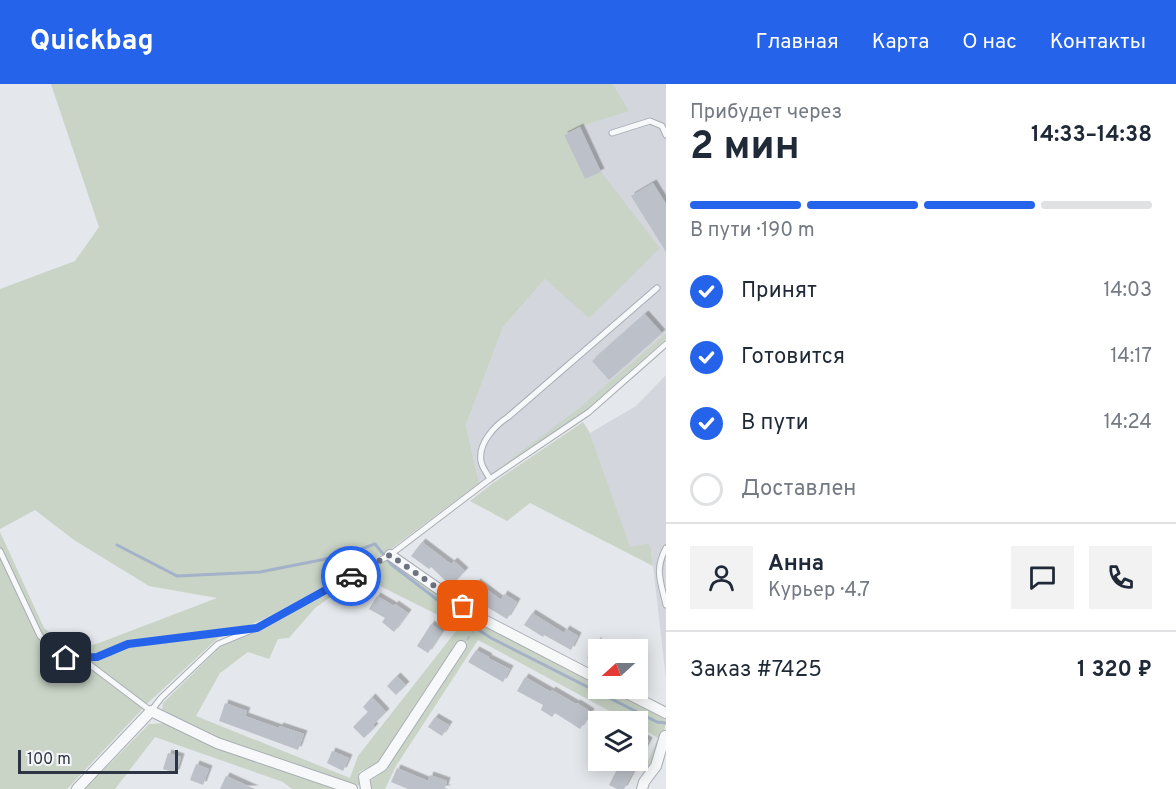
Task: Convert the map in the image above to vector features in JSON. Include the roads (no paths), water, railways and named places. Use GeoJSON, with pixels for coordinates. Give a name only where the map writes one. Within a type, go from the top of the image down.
{"type":"FeatureCollection","features":[{"type":"Feature","properties":{"kind":"street"},"geometry":{"type":"LineString","coordinates":[[390,555],[482,619],[588,674]]}},
{"type":"Feature","properties":{"kind":"street"},"geometry":{"type":"LineString","coordinates":[[366,789],[364,777],[382,766],[461,646]]}},
{"type":"Feature","properties":{"kind":"street"},"geometry":{"type":"LineString","coordinates":[[639,699],[666,713]]}},
{"type":"Feature","properties":{"kind":"street"},"geometry":{"type":"LineString","coordinates":[[77,789],[151,711],[217,743],[352,789]]}},
{"type":"Feature","properties":{"kind":"street"},"geometry":{"type":"LineString","coordinates":[[642,789],[644,782],[656,766],[665,736]]}},
{"type":"Feature","properties":{"kind":"lane"},"geometry":{"type":"LineString","coordinates":[[612,133],[650,121],[662,126],[666,135]]}},
{"type":"Feature","properties":{"kind":"lane"},"geometry":{"type":"LineString","coordinates":[[490,479],[481,464],[480,453],[498,424],[657,288]]}},
{"type":"Feature","properties":{"kind":"lane"},"geometry":{"type":"LineString","coordinates":[[81,658],[151,711],[161,698],[218,644],[257,628],[390,555],[490,479],[589,412],[666,344]]}},
{"type":"Feature","properties":{"kind":"lane"},"geometry":{"type":"LineString","coordinates":[[666,548],[660,559],[659,572],[666,605]]}},
{"type":"Feature","properties":{"kind":"lane"},"geometry":{"type":"LineString","coordinates":[[0,551],[40,636],[66,658],[97,657],[128,644],[257,628]]}},
{"type":"Feature","properties":{"kind":"waterway"},"geometry":{"type":"LineString","coordinates":[[117,545],[177,576],[260,572],[341,556],[375,544],[392,565],[491,638],[657,722],[666,723]]}}]}
